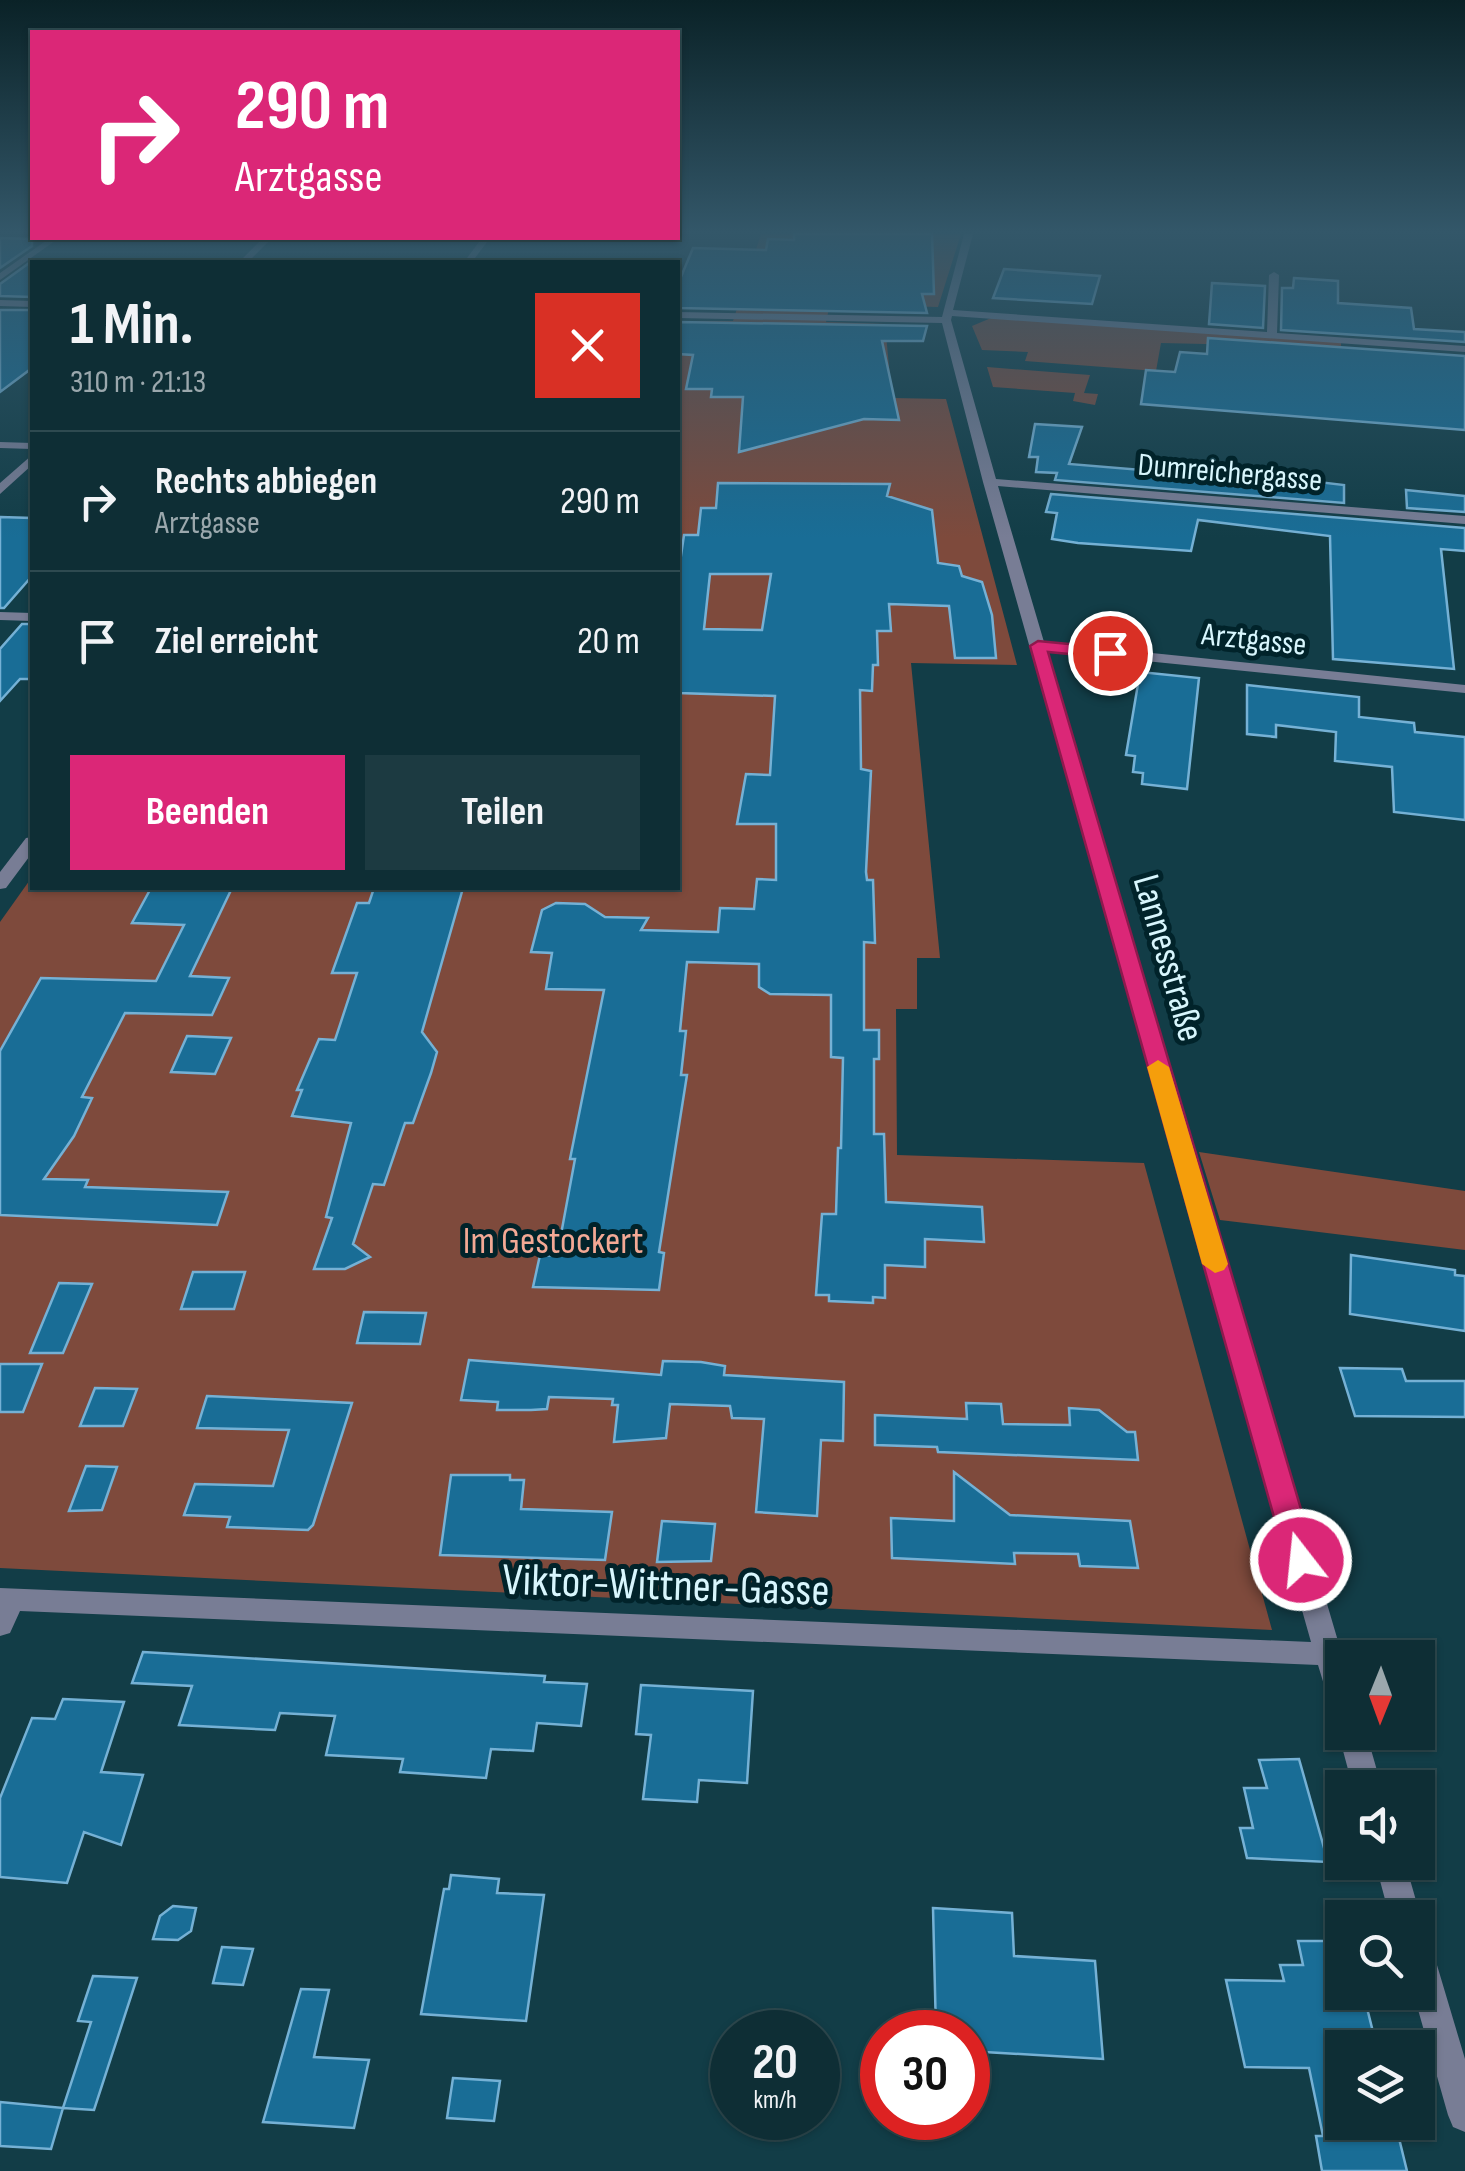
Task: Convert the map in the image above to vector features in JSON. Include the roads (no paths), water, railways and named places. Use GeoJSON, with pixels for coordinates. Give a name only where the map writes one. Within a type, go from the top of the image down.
{"type":"FeatureCollection","features":[{"type":"Feature","properties":{"kind":"street","name":"Lannesstraße"},"geometry":{"type":"LineString","coordinates":[[952,335],[989,482],[1325,1644]]}},
{"type":"Feature","properties":{"kind":"street"},"geometry":{"type":"LineString","coordinates":[[1260,335],[1465,349]]}},
{"type":"Feature","properties":{"kind":"street"},"geometry":{"type":"LineString","coordinates":[[0,445],[30,446]]}},
{"type":"Feature","properties":{"kind":"street"},"geometry":{"type":"LineString","coordinates":[[0,490],[30,461]]}},
{"type":"Feature","properties":{"kind":"street","name":"Dumreichergasse"},"geometry":{"type":"LineString","coordinates":[[989,482],[1465,520]]}},
{"type":"Feature","properties":{"kind":"street"},"geometry":{"type":"LineString","coordinates":[[0,616],[30,617]]}},
{"type":"Feature","properties":{"kind":"street","name":"Arztgasse"},"geometry":{"type":"LineString","coordinates":[[1038,646],[1465,689]]}},
{"type":"Feature","properties":{"kind":"street"},"geometry":{"type":"LineString","coordinates":[[0,884],[30,845]]}},
{"type":"Feature","properties":{"kind":"street","name":"Viktor-Wittner-Gasse"},"geometry":{"type":"LineString","coordinates":[[4,1608],[1325,1654]]}},
{"type":"Feature","properties":{"kind":"street"},"geometry":{"type":"LineString","coordinates":[[1434,2010],[1465,2116]]}},
{"type":"Feature","properties":{"kind":"park label","name":"Im Gestockert"},"geometry":{"type":"Point","coordinates":[553,1241]}}]}
